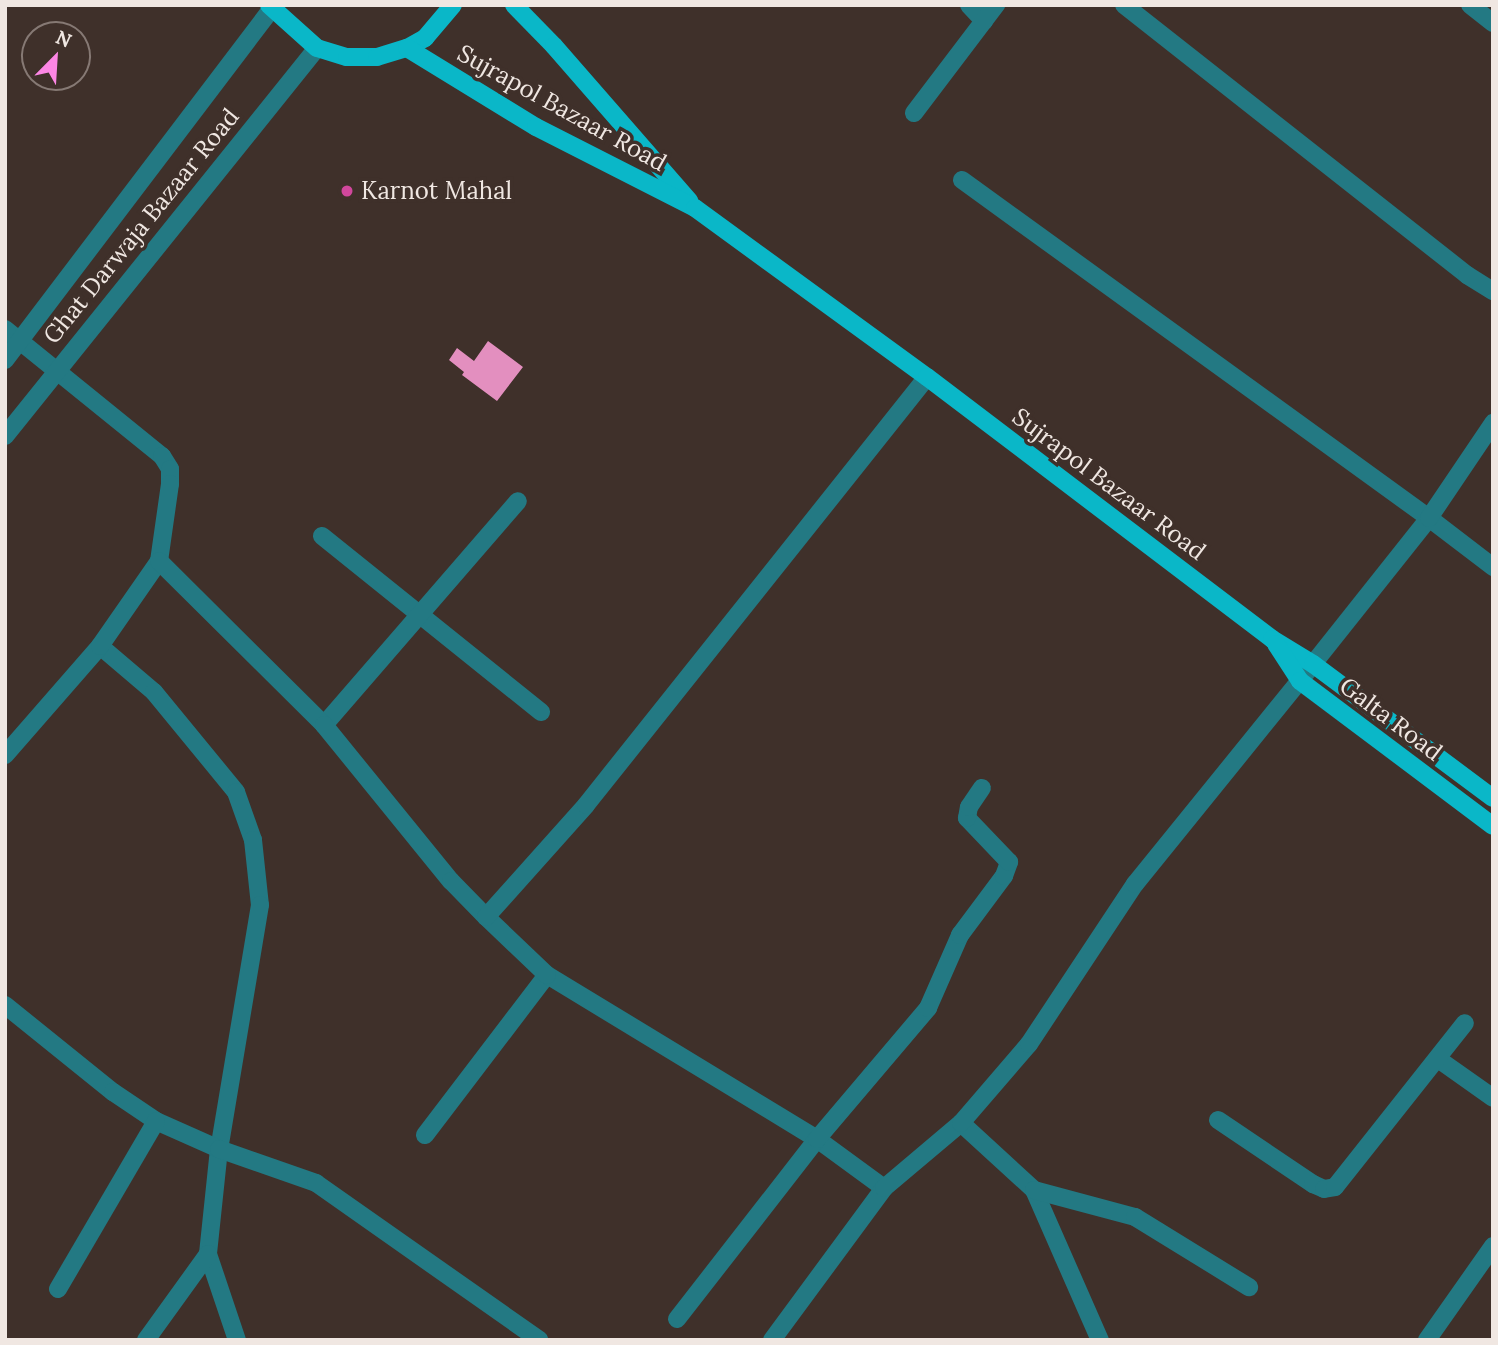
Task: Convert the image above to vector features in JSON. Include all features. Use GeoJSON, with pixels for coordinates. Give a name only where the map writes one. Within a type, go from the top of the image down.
{"type":"FeatureCollection","features":[{"type":"Feature","properties":{"kind":"main road"},"geometry":{"type":"LineString","coordinates":[[270,8],[317,48],[346,57],[377,57],[407,48],[425,38],[453,5]]}},
{"type":"Feature","properties":{"kind":"main road","name":"Sujrapol Bazaar Road"},"geometry":{"type":"LineString","coordinates":[[514,5],[554,46],[695,208]]}},
{"type":"Feature","properties":{"kind":"main road","name":"Sujrapol Bazaar Road"},"geometry":{"type":"LineString","coordinates":[[407,48],[537,127],[695,208],[927,377],[1272,639],[1313,664],[1493,798]]}},
{"type":"Feature","properties":{"kind":"main road","name":"Galta Road"},"geometry":{"type":"LineString","coordinates":[[1272,639],[1300,681],[1493,826]]}},
{"type":"Feature","properties":{"kind":"street"},"geometry":{"type":"LineString","coordinates":[[969,5],[984,21]]}},
{"type":"Feature","properties":{"kind":"street"},"geometry":{"type":"LineString","coordinates":[[915,113],[996,5]]}},
{"type":"Feature","properties":{"kind":"street"},"geometry":{"type":"LineString","coordinates":[[1124,5],[1467,275],[1493,291]]}},
{"type":"Feature","properties":{"kind":"street"},"geometry":{"type":"LineString","coordinates":[[1470,5],[1493,23]]}},
{"type":"Feature","properties":{"kind":"street"},"geometry":{"type":"LineString","coordinates":[[5,360],[270,8]]}},
{"type":"Feature","properties":{"kind":"street","name":"Ghat Darwaja Bazaar Road"},"geometry":{"type":"LineString","coordinates":[[5,436],[317,48]]}},
{"type":"Feature","properties":{"kind":"street"},"geometry":{"type":"LineString","coordinates":[[962,180],[1493,567]]}},
{"type":"Feature","properties":{"kind":"street"},"geometry":{"type":"LineString","coordinates":[[5,328],[162,456],[170,469],[159,561],[100,646],[5,755]]}},
{"type":"Feature","properties":{"kind":"street"},"geometry":{"type":"LineString","coordinates":[[486,917],[586,805],[927,377]]}},
{"type":"Feature","properties":{"kind":"street"},"geometry":{"type":"LineString","coordinates":[[772,1340],[884,1188],[961,1123],[1029,1044],[1135,884],[1429,518],[1492,421]]}},
{"type":"Feature","properties":{"kind":"street"},"geometry":{"type":"LineString","coordinates":[[324,725],[518,501]]}},
{"type":"Feature","properties":{"kind":"street"},"geometry":{"type":"LineString","coordinates":[[322,536],[422,612],[541,712]]}},
{"type":"Feature","properties":{"kind":"street"},"geometry":{"type":"LineString","coordinates":[[159,561],[324,725],[451,881],[547,975],[817,1139],[884,1188]]}},
{"type":"Feature","properties":{"kind":"street"},"geometry":{"type":"LineString","coordinates":[[100,646],[154,692],[236,792],[253,841],[260,905],[219,1149],[208,1254],[237,1340]]}},
{"type":"Feature","properties":{"kind":"street"},"geometry":{"type":"LineString","coordinates":[[677,1319],[817,1139],[928,1008],[939,989],[960,935],[1004,876],[1009,862],[967,818],[969,807],[982,788]]}},
{"type":"Feature","properties":{"kind":"street"},"geometry":{"type":"LineString","coordinates":[[425,1135],[547,975]]}},
{"type":"Feature","properties":{"kind":"street"},"geometry":{"type":"LineString","coordinates":[[5,1005],[113,1092],[156,1121],[219,1149],[316,1183],[539,1340]]}},
{"type":"Feature","properties":{"kind":"street"},"geometry":{"type":"LineString","coordinates":[[1218,1120],[1313,1184],[1324,1189],[1335,1187],[1465,1023]]}},
{"type":"Feature","properties":{"kind":"street"},"geometry":{"type":"LineString","coordinates":[[1437,1059],[1493,1098]]}},
{"type":"Feature","properties":{"kind":"street"},"geometry":{"type":"LineString","coordinates":[[58,1289],[156,1121]]}},
{"type":"Feature","properties":{"kind":"street"},"geometry":{"type":"LineString","coordinates":[[961,1123],[1034,1190],[1099,1339]]}},
{"type":"Feature","properties":{"kind":"street"},"geometry":{"type":"LineString","coordinates":[[1034,1190],[1135,1217],[1248,1287]]}},
{"type":"Feature","properties":{"kind":"street"},"geometry":{"type":"LineString","coordinates":[[1427,1340],[1493,1246]]}},
{"type":"Feature","properties":{"kind":"street"},"geometry":{"type":"LineString","coordinates":[[146,1340],[208,1254]]}},
{"type":"Feature","properties":{"kind":"building"},"geometry":{"type":"Polygon","coordinates":[[[488,341],[523,367],[497,401],[462,375],[464,372],[449,360],[457,348],[474,361],[488,341]]]}},
{"type":"Feature","properties":{"kind":"place","name":"Karnot Mahal"},"geometry":{"type":"Point","coordinates":[347,191]}}]}
